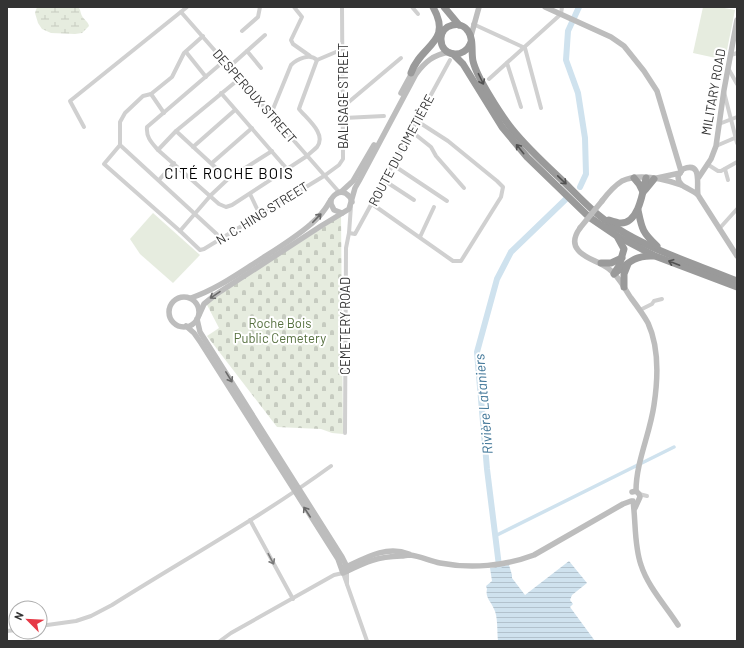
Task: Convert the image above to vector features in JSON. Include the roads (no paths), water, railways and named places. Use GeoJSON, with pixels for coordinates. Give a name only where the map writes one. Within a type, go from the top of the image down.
{"type":"FeatureCollection","features":[{"type":"Feature","properties":{"kind":"highway"},"geometry":{"type":"LineString","coordinates":[[434,7],[438,12],[444,31]]}},
{"type":"Feature","properties":{"kind":"highway"},"geometry":{"type":"LineString","coordinates":[[411,73],[418,59],[433,43],[439,33],[440,26],[434,7]]}},
{"type":"Feature","properties":{"kind":"highway"},"geometry":{"type":"LineString","coordinates":[[444,7],[460,25],[468,30],[471,39],[473,62],[492,99],[512,128],[536,155],[599,216],[660,254],[737,276]]}},
{"type":"Feature","properties":{"kind":"highway"},"geometry":{"type":"LineString","coordinates":[[460,25],[451,26],[444,31],[441,39],[443,46],[450,56],[463,64],[502,127],[527,157],[589,217],[617,236],[737,287]]}},
{"type":"Feature","properties":{"kind":"highway"},"geometry":{"type":"LineString","coordinates":[[450,56],[464,52],[468,49],[471,39]]}},
{"type":"Feature","properties":{"kind":"highway"},"geometry":{"type":"LineString","coordinates":[[634,178],[643,192]]}},
{"type":"Feature","properties":{"kind":"highway"},"geometry":{"type":"LineString","coordinates":[[599,216],[622,223],[630,220],[638,210],[646,178]]}},
{"type":"Feature","properties":{"kind":"highway"},"geometry":{"type":"LineString","coordinates":[[643,192],[655,179]]}},
{"type":"Feature","properties":{"kind":"highway"},"geometry":{"type":"LineString","coordinates":[[638,210],[644,232],[660,254]]}},
{"type":"Feature","properties":{"kind":"highway"},"geometry":{"type":"LineString","coordinates":[[614,274],[622,258],[624,249],[617,236]]}},
{"type":"Feature","properties":{"kind":"highway"},"geometry":{"type":"LineString","coordinates":[[614,274],[636,258],[660,254]]}},
{"type":"Feature","properties":{"kind":"highway"},"geometry":{"type":"LineString","coordinates":[[601,263],[611,263],[622,258]]}},
{"type":"Feature","properties":{"kind":"highway"},"geometry":{"type":"LineString","coordinates":[[624,287],[623,279],[628,264]]}},
{"type":"Feature","properties":{"kind":"highway"},"geometry":{"type":"LineString","coordinates":[[700,266],[737,281]]}},
{"type":"Feature","properties":{"kind":"main road"},"geometry":{"type":"LineString","coordinates":[[471,39],[473,25],[479,7]]}},
{"type":"Feature","properties":{"kind":"main road"},"geometry":{"type":"LineString","coordinates":[[545,7],[611,37],[624,46],[644,71],[657,91],[677,157],[680,172],[678,179],[684,186],[698,195],[737,256]]}},
{"type":"Feature","properties":{"kind":"main road","name":"MILITARY ROAD"},"geometry":{"type":"LineString","coordinates":[[698,179],[716,146],[724,90],[737,20]]}},
{"type":"Feature","properties":{"kind":"main road"},"geometry":{"type":"LineString","coordinates":[[460,25],[473,25]]}},
{"type":"Feature","properties":{"kind":"main road"},"geometry":{"type":"LineString","coordinates":[[297,491],[194,333],[186,326],[176,324],[173,321],[170,311],[171,306],[177,299],[182,297],[191,298],[207,292],[227,280],[302,232],[321,215],[333,197],[349,186],[357,176],[411,73],[441,39]]}},
{"type":"Feature","properties":{"kind":"main road"},"geometry":{"type":"LineString","coordinates":[[186,326],[194,323],[204,304],[215,295],[349,209],[355,188],[416,74],[433,56],[450,56]]}},
{"type":"Feature","properties":{"kind":"main road"},"geometry":{"type":"LineString","coordinates":[[677,157],[679,162],[687,168],[694,169],[707,165]]}},
{"type":"Feature","properties":{"kind":"main road"},"geometry":{"type":"LineString","coordinates":[[655,179],[680,172],[687,168]]}},
{"type":"Feature","properties":{"kind":"main road"},"geometry":{"type":"LineString","coordinates":[[694,169],[697,173],[698,179],[698,195]]}},
{"type":"Feature","properties":{"kind":"main road"},"geometry":{"type":"LineString","coordinates":[[678,625],[646,578],[640,565],[635,535],[634,497],[636,481],[654,405],[657,365],[651,332],[640,310],[614,274],[609,268],[601,263],[587,258],[577,249],[575,236],[602,201],[616,186],[624,181],[634,178],[646,178],[692,187],[698,179]]}},
{"type":"Feature","properties":{"kind":"main road"},"geometry":{"type":"LineString","coordinates":[[340,192],[349,196],[351,204]]}},
{"type":"Feature","properties":{"kind":"main road"},"geometry":{"type":"LineString","coordinates":[[333,197],[331,200],[332,207],[336,212],[342,213]]}},
{"type":"Feature","properties":{"kind":"main road"},"geometry":{"type":"LineString","coordinates":[[191,298],[198,305],[200,332],[345,570],[363,558],[386,551],[402,551],[410,555],[440,563],[459,566],[481,566],[513,562],[534,555],[634,497]]}},
{"type":"Feature","properties":{"kind":"street"},"geometry":{"type":"LineString","coordinates":[[84,127],[70,101],[187,7]]}},
{"type":"Feature","properties":{"kind":"street"},"geometry":{"type":"LineString","coordinates":[[242,30],[258,17],[260,7]]}},
{"type":"Feature","properties":{"kind":"street"},"geometry":{"type":"LineString","coordinates":[[294,7],[302,18],[291,40],[293,44],[316,60]]}},
{"type":"Feature","properties":{"kind":"street","name":"BALISAGE STREET"},"geometry":{"type":"LineString","coordinates":[[324,176],[339,165],[343,159],[344,106],[342,7]]}},
{"type":"Feature","properties":{"kind":"street"},"geometry":{"type":"LineString","coordinates":[[412,7],[418,14]]}},
{"type":"Feature","properties":{"kind":"street"},"geometry":{"type":"LineString","coordinates":[[489,79],[564,15],[562,7]]}},
{"type":"Feature","properties":{"kind":"street","name":"DESPEROUX STREET"},"geometry":{"type":"LineString","coordinates":[[181,12],[324,176],[340,192]]}},
{"type":"Feature","properties":{"kind":"street"},"geometry":{"type":"LineString","coordinates":[[473,25],[525,48]]}},
{"type":"Feature","properties":{"kind":"street"},"geometry":{"type":"LineString","coordinates":[[229,67],[265,35]]}},
{"type":"Feature","properties":{"kind":"street"},"geometry":{"type":"LineString","coordinates":[[203,36],[186,52],[172,77],[151,94],[143,96],[125,113],[120,122],[120,145],[104,164],[180,231],[211,195],[228,179],[272,151]]}},
{"type":"Feature","properties":{"kind":"street"},"geometry":{"type":"LineString","coordinates":[[525,48],[541,108]]}},
{"type":"Feature","properties":{"kind":"street"},"geometry":{"type":"LineString","coordinates":[[224,61],[147,127],[146,133],[149,140],[158,150],[211,195],[219,204],[226,207],[250,194],[307,156],[316,148],[319,143],[318,132],[299,109],[316,60],[343,49]]}},
{"type":"Feature","properties":{"kind":"street"},"geometry":{"type":"LineString","coordinates":[[247,51],[261,68]]}},
{"type":"Feature","properties":{"kind":"street"},"geometry":{"type":"LineString","coordinates":[[186,52],[206,77]]}},
{"type":"Feature","properties":{"kind":"street"},"geometry":{"type":"LineString","coordinates":[[731,55],[737,53]]}},
{"type":"Feature","properties":{"kind":"street"},"geometry":{"type":"LineString","coordinates":[[271,114],[289,68],[295,61],[310,56]]}},
{"type":"Feature","properties":{"kind":"street","name":"ROUTE DU CIMETIÈRE"},"geometry":{"type":"LineString","coordinates":[[349,233],[355,234],[385,181],[450,56]]}},
{"type":"Feature","properties":{"kind":"street"},"geometry":{"type":"LineString","coordinates":[[344,106],[401,58]]}},
{"type":"Feature","properties":{"kind":"street"},"geometry":{"type":"LineString","coordinates":[[507,63],[521,107]]}},
{"type":"Feature","properties":{"kind":"street"},"geometry":{"type":"LineString","coordinates":[[728,68],[735,77],[737,84]]}},
{"type":"Feature","properties":{"kind":"street"},"geometry":{"type":"LineString","coordinates":[[726,80],[735,77]]}},
{"type":"Feature","properties":{"kind":"street"},"geometry":{"type":"LineString","coordinates":[[158,150],[176,132],[239,79]]}},
{"type":"Feature","properties":{"kind":"street"},"geometry":{"type":"LineString","coordinates":[[724,90],[737,143]]}},
{"type":"Feature","properties":{"kind":"street"},"geometry":{"type":"LineString","coordinates":[[221,93],[287,169]]}},
{"type":"Feature","properties":{"kind":"street"},"geometry":{"type":"LineString","coordinates":[[151,94],[164,113]]}},
{"type":"Feature","properties":{"kind":"street"},"geometry":{"type":"LineString","coordinates":[[193,147],[235,110]]}},
{"type":"Feature","properties":{"kind":"street"},"geometry":{"type":"LineString","coordinates":[[344,118],[384,116]]}},
{"type":"Feature","properties":{"kind":"street"},"geometry":{"type":"LineString","coordinates":[[719,124],[737,117]]}},
{"type":"Feature","properties":{"kind":"street"},"geometry":{"type":"LineString","coordinates":[[372,204],[453,261],[461,261],[503,191],[502,185],[475,162],[448,141],[417,121]]}},
{"type":"Feature","properties":{"kind":"street"},"geometry":{"type":"LineString","coordinates":[[212,163],[252,128]]}},
{"type":"Feature","properties":{"kind":"street"},"geometry":{"type":"LineString","coordinates":[[411,131],[431,147],[436,156],[464,188]]}},
{"type":"Feature","properties":{"kind":"street"},"geometry":{"type":"LineString","coordinates":[[176,132],[228,179]]}},
{"type":"Feature","properties":{"kind":"street"},"geometry":{"type":"LineString","coordinates":[[716,146],[736,138]]}},
{"type":"Feature","properties":{"kind":"street"},"geometry":{"type":"LineString","coordinates":[[120,145],[222,238]]}},
{"type":"Feature","properties":{"kind":"street"},"geometry":{"type":"LineString","coordinates":[[707,165],[721,171],[737,162]]}},
{"type":"Feature","properties":{"kind":"street"},"geometry":{"type":"LineString","coordinates":[[159,180],[174,163]]}},
{"type":"Feature","properties":{"kind":"street"},"geometry":{"type":"LineString","coordinates":[[393,166],[447,201]]}},
{"type":"Feature","properties":{"kind":"street"},"geometry":{"type":"LineString","coordinates":[[725,169],[728,180]]}},
{"type":"Feature","properties":{"kind":"street","name":"N. C. HING STREET"},"geometry":{"type":"LineString","coordinates":[[180,231],[200,250],[204,249],[324,176]]}},
{"type":"Feature","properties":{"kind":"street"},"geometry":{"type":"LineString","coordinates":[[329,181],[333,190],[333,197]]}},
{"type":"Feature","properties":{"kind":"street"},"geometry":{"type":"LineString","coordinates":[[385,181],[414,200]]}},
{"type":"Feature","properties":{"kind":"street"},"geometry":{"type":"LineString","coordinates":[[250,194],[260,215]]}},
{"type":"Feature","properties":{"kind":"street","name":"CEMETERY ROAD"},"geometry":{"type":"LineString","coordinates":[[345,433],[346,248],[349,233],[351,204]]}},
{"type":"Feature","properties":{"kind":"street"},"geometry":{"type":"LineString","coordinates":[[420,237],[434,207]]}},
{"type":"Feature","properties":{"kind":"street"},"geometry":{"type":"LineString","coordinates":[[719,229],[737,209]]}},
{"type":"Feature","properties":{"kind":"street"},"geometry":{"type":"LineString","coordinates":[[342,213],[350,221]]}},
{"type":"Feature","properties":{"kind":"street"},"geometry":{"type":"LineString","coordinates":[[640,310],[652,304],[654,301],[662,299]]}},
{"type":"Feature","properties":{"kind":"street"},"geometry":{"type":"LineString","coordinates":[[48,625],[76,621],[91,616],[112,605],[297,491],[331,466]]}},
{"type":"Feature","properties":{"kind":"street"},"geometry":{"type":"LineString","coordinates":[[634,497],[647,496]]}},
{"type":"Feature","properties":{"kind":"street"},"geometry":{"type":"LineString","coordinates":[[250,520],[293,599]]}},
{"type":"Feature","properties":{"kind":"street"},"geometry":{"type":"LineString","coordinates":[[220,641],[231,633],[345,570],[347,585],[367,641]]}},
{"type":"Feature","properties":{"kind":"water"},"geometry":{"type":"Polygon","coordinates":[[[569,561],[587,583],[572,595],[570,600],[573,604],[570,607],[595,641],[498,641],[496,616],[487,595],[486,586],[492,581],[490,568],[509,565],[512,578],[525,595],[569,561]]]}},
{"type":"Feature","properties":{"kind":"waterway","name":"Rivière Lataniers"},"geometry":{"type":"LineString","coordinates":[[579,7],[568,31],[566,60],[578,93],[585,138],[586,174],[580,187]]}},
{"type":"Feature","properties":{"kind":"waterway","name":"Rivière Lataniers"},"geometry":{"type":"LineString","coordinates":[[499,566],[487,469],[477,352],[497,279],[511,252],[566,199]]}},
{"type":"Feature","properties":{"kind":"waterway"},"geometry":{"type":"LineString","coordinates":[[495,536],[674,447]]}},
{"type":"Feature","properties":{"kind":"district","name":"CITÉ ROCHE BOIS"},"geometry":{"type":"Point","coordinates":[229,173]}},
{"type":"Feature","properties":{"kind":"park label","name":"Roche Bois Public Cemetery"},"geometry":{"type":"Point","coordinates":[280,330]}}]}
